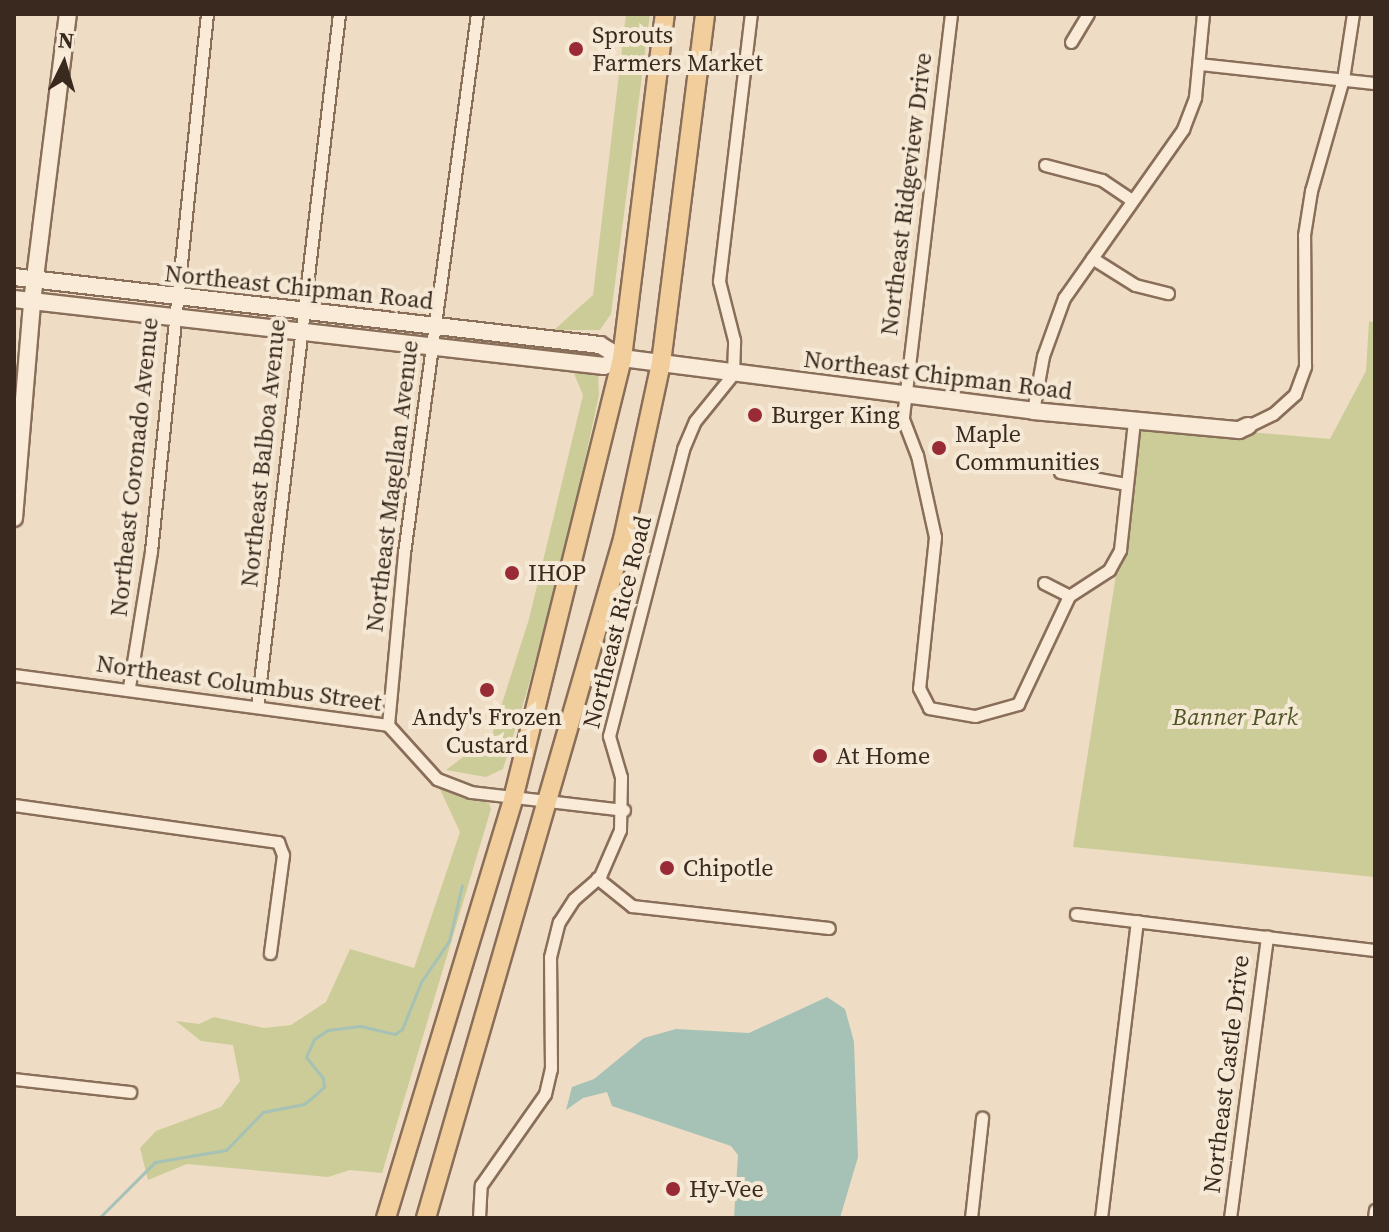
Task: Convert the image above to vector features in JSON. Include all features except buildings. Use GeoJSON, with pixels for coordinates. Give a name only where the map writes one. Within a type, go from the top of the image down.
{"type":"FeatureCollection","features":[{"type":"Feature","properties":{"kind":"main road"},"geometry":{"type":"LineString","coordinates":[[14,518],[32,302],[68,14]]}},
{"type":"Feature","properties":{"kind":"main road"},"geometry":{"type":"LineString","coordinates":[[386,1218],[513,799],[622,358],[665,14]]}},
{"type":"Feature","properties":{"kind":"main road"},"geometry":{"type":"LineString","coordinates":[[426,1218],[549,804],[623,539],[661,363],[705,14]]}},
{"type":"Feature","properties":{"kind":"main road","name":"Northeast Chipman Road"},"geometry":{"type":"LineString","coordinates":[[14,277],[174,298],[600,345],[622,358],[1033,411],[1239,430],[1248,426]]}},
{"type":"Feature","properties":{"kind":"main road","name":"Northeast Chipman Road"},"geometry":{"type":"LineString","coordinates":[[14,299],[604,366],[622,358]]}},
{"type":"Feature","properties":{"kind":"main road"},"geometry":{"type":"LineString","coordinates":[[514,355],[515,336]]}},
{"type":"Feature","properties":{"kind":"street","name":"Northeast Coronado Avenue"},"geometry":{"type":"LineString","coordinates":[[129,687],[151,551],[172,316],[207,14]]}},
{"type":"Feature","properties":{"kind":"street","name":"Northeast Balboa Avenue"},"geometry":{"type":"LineString","coordinates":[[257,707],[301,312],[339,14]]}},
{"type":"Feature","properties":{"kind":"street","name":"Northeast Magellan Avenue"},"geometry":{"type":"LineString","coordinates":[[388,725],[433,326],[477,14]]}},
{"type":"Feature","properties":{"kind":"street"},"geometry":{"type":"LineString","coordinates":[[733,374],[734,340],[719,281],[751,14]]}},
{"type":"Feature","properties":{"kind":"street","name":"Northeast Ridgeview Drive"},"geometry":{"type":"LineString","coordinates":[[951,14],[903,419],[917,455],[935,537],[919,688],[929,708],[975,716],[1018,704],[1069,596]]}},
{"type":"Feature","properties":{"kind":"street"},"geometry":{"type":"LineString","coordinates":[[1071,42],[1088,14]]}},
{"type":"Feature","properties":{"kind":"street"},"geometry":{"type":"LineString","coordinates":[[1033,411],[1043,356],[1064,298],[1183,129],[1199,64],[1203,14]]}},
{"type":"Feature","properties":{"kind":"street"},"geometry":{"type":"LineString","coordinates":[[1248,426],[1273,414],[1295,394],[1305,366],[1304,235],[1343,79],[1353,14]]}},
{"type":"Feature","properties":{"kind":"street"},"geometry":{"type":"LineString","coordinates":[[1199,64],[1375,83]]}},
{"type":"Feature","properties":{"kind":"street"},"geometry":{"type":"LineString","coordinates":[[1045,165],[1102,180],[1132,200]]}},
{"type":"Feature","properties":{"kind":"street"},"geometry":{"type":"LineString","coordinates":[[1092,258],[1135,285],[1168,293]]}},
{"type":"Feature","properties":{"kind":"street","name":"Northeast Rice Road"},"geometry":{"type":"LineString","coordinates":[[624,810],[609,736],[683,449],[695,421],[733,374]]}},
{"type":"Feature","properties":{"kind":"street"},"geometry":{"type":"LineString","coordinates":[[1044,583],[1069,596],[1109,570],[1120,550],[1134,422]]}},
{"type":"Feature","properties":{"kind":"street"},"geometry":{"type":"LineString","coordinates":[[1060,472],[1127,484]]}},
{"type":"Feature","properties":{"kind":"street","name":"Northeast Columbus Street"},"geometry":{"type":"LineString","coordinates":[[14,675],[129,687],[388,725],[437,779],[513,799],[624,810]]}},
{"type":"Feature","properties":{"kind":"street"},"geometry":{"type":"LineString","coordinates":[[14,805],[278,842],[283,855],[270,953]]}},
{"type":"Feature","properties":{"kind":"street"},"geometry":{"type":"LineString","coordinates":[[479,1218],[481,1185],[545,1094],[551,1069],[550,957],[559,922],[597,878],[624,810]]}},
{"type":"Feature","properties":{"kind":"street"},"geometry":{"type":"LineString","coordinates":[[597,878],[632,906],[829,928]]}},
{"type":"Feature","properties":{"kind":"street"},"geometry":{"type":"LineString","coordinates":[[1076,914],[1375,950]]}},
{"type":"Feature","properties":{"kind":"street"},"geometry":{"type":"LineString","coordinates":[[1101,1218],[1137,921]]}},
{"type":"Feature","properties":{"kind":"street","name":"Northeast Castle Drive"},"geometry":{"type":"LineString","coordinates":[[1230,1218],[1267,936]]}},
{"type":"Feature","properties":{"kind":"street"},"geometry":{"type":"LineString","coordinates":[[14,1079],[130,1092]]}},
{"type":"Feature","properties":{"kind":"street"},"geometry":{"type":"LineString","coordinates":[[971,1218],[982,1118]]}},
{"type":"Feature","properties":{"kind":"street"},"geometry":{"type":"LineString","coordinates":[[1374,1218],[1375,1210]]}},
{"type":"Feature","properties":{"kind":"green space"},"geometry":{"type":"Polygon","coordinates":[[[626,14],[650,14],[611,314],[600,330],[554,330],[593,295],[626,14]]]}},
{"type":"Feature","properties":{"kind":"green space","name":"Banner Park"},"geometry":{"type":"Polygon","coordinates":[[[1369,321],[1375,323],[1375,877],[1073,847],[1120,550],[1134,422],[1330,439],[1366,371],[1369,321]]]}},
{"type":"Feature","properties":{"kind":"green space"},"geometry":{"type":"Polygon","coordinates":[[[569,362],[598,372],[599,395],[565,552],[527,691],[503,769],[486,777],[446,770],[492,735],[529,619],[583,395],[569,362]]]}},
{"type":"Feature","properties":{"kind":"green space"},"geometry":{"type":"Polygon","coordinates":[[[438,785],[489,803],[491,809],[382,1173],[350,1170],[328,1177],[187,1164],[148,1180],[140,1148],[156,1131],[221,1107],[240,1081],[233,1045],[201,1041],[176,1021],[199,1024],[214,1017],[264,1028],[291,1025],[326,1002],[350,949],[414,968],[460,832],[438,785]]]}},
{"type":"Feature","properties":{"kind":"shaded area"},"geometry":{"type":"Polygon","coordinates":[[[827,997],[845,1009],[854,1042],[858,1157],[840,1218],[734,1218],[738,1155],[731,1146],[612,1106],[607,1092],[583,1098],[566,1110],[572,1087],[594,1079],[644,1038],[676,1029],[749,1033],[827,997]]]}},
{"type":"Feature","properties":{"kind":"waterway"},"geometry":{"type":"LineString","coordinates":[[99,1218],[155,1162],[226,1150],[263,1112],[304,1104],[315,1095],[324,1087],[323,1078],[306,1057],[314,1039],[328,1030],[360,1026],[395,1034],[402,1029],[421,982],[449,941],[462,885]]}},
{"type":"Feature","properties":{"kind":"place","name":"Sprouts Farmers Market"},"geometry":{"type":"Point","coordinates":[576,49]}},
{"type":"Feature","properties":{"kind":"place","name":"Burger King"},"geometry":{"type":"Point","coordinates":[755,415]}},
{"type":"Feature","properties":{"kind":"place","name":"Maple Communities"},"geometry":{"type":"Point","coordinates":[939,448]}},
{"type":"Feature","properties":{"kind":"place","name":"IHOP"},"geometry":{"type":"Point","coordinates":[512,573]}},
{"type":"Feature","properties":{"kind":"place","name":"Andy's Frozen Custard"},"geometry":{"type":"Point","coordinates":[487,690]}},
{"type":"Feature","properties":{"kind":"place","name":"At Home"},"geometry":{"type":"Point","coordinates":[820,756]}},
{"type":"Feature","properties":{"kind":"place","name":"Chipotle"},"geometry":{"type":"Point","coordinates":[667,868]}},
{"type":"Feature","properties":{"kind":"place","name":"Hy-Vee"},"geometry":{"type":"Point","coordinates":[673,1189]}}]}
